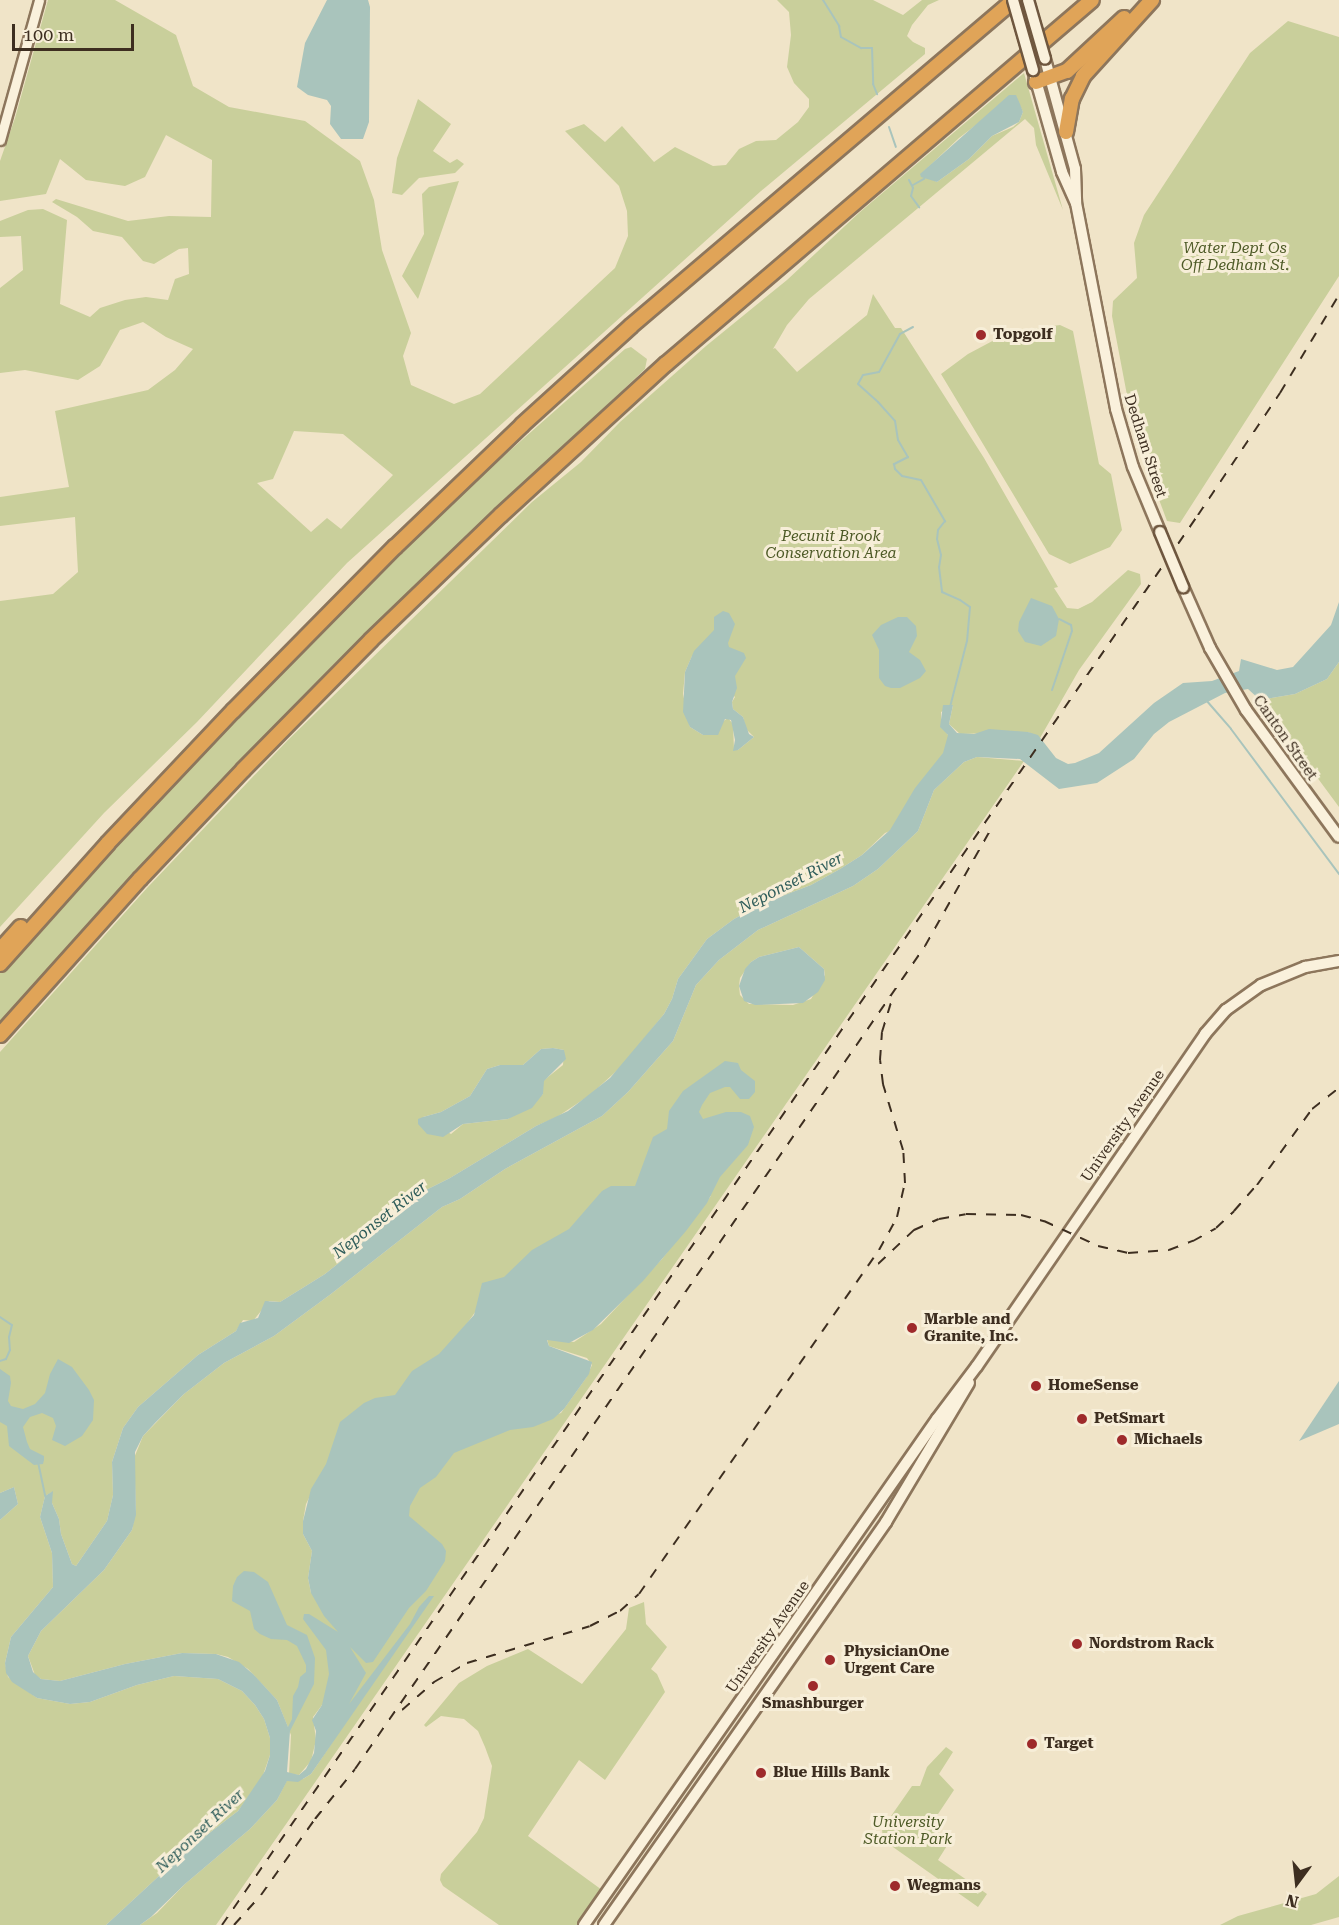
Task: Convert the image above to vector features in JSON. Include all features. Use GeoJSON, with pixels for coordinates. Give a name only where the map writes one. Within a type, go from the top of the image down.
{"type":"FeatureCollection","features":[{"type":"Feature","properties":{"kind":"highway"},"geometry":{"type":"LineString","coordinates":[[0,964],[102,849],[240,703],[395,547],[522,424],[631,326],[1013,0]]}},
{"type":"Feature","properties":{"kind":"highway"},"geometry":{"type":"LineString","coordinates":[[0,1035],[140,879],[264,748],[508,508],[666,364],[1092,0]]}},
{"type":"Feature","properties":{"kind":"highway"},"geometry":{"type":"LineString","coordinates":[[1035,76],[1051,79],[1071,68],[1143,0]]}},
{"type":"Feature","properties":{"kind":"highway"},"geometry":{"type":"LineString","coordinates":[[1066,132],[1072,99],[1083,76],[1152,0]]}},
{"type":"Feature","properties":{"kind":"highway"},"geometry":{"type":"LineString","coordinates":[[0,950],[63,880],[102,849]]}},
{"type":"Feature","properties":{"kind":"main road","name":"Dedham Street"},"geometry":{"type":"LineString","coordinates":[[1013,0],[1064,177],[1076,203]]}},
{"type":"Feature","properties":{"kind":"main road","name":"Dedham Street"},"geometry":{"type":"LineString","coordinates":[[1028,0],[1076,175],[1076,203],[1118,417],[1133,467],[1183,587],[1230,683]]}},
{"type":"Feature","properties":{"kind":"main road","name":"Canton Street"},"geometry":{"type":"LineString","coordinates":[[1230,683],[1282,762],[1339,837]]}},
{"type":"Feature","properties":{"kind":"main road","name":"University Avenue"},"geometry":{"type":"LineString","coordinates":[[584,1925],[945,1407],[977,1366],[1216,1020],[1261,985],[1305,967],[1339,961]]}},
{"type":"Feature","properties":{"kind":"main road","name":"University Avenue"},"geometry":{"type":"LineString","coordinates":[[604,1925],[886,1522],[952,1416],[977,1366]]}},
{"type":"Feature","properties":{"kind":"street"},"geometry":{"type":"LineString","coordinates":[[0,140],[39,0]]}},
{"type":"Feature","properties":{"kind":"green space"},"geometry":{"type":"Polygon","coordinates":[[[48,0],[115,0],[176,35],[193,86],[229,107],[305,121],[360,161],[374,200],[382,250],[411,333],[403,356],[411,385],[454,404],[480,394],[615,268],[628,236],[627,211],[619,186],[565,131],[584,124],[605,142],[622,126],[654,162],[675,147],[713,166],[726,165],[739,149],[756,141],[776,140],[798,122],[809,107],[809,99],[794,83],[787,67],[791,35],[789,12],[777,0],[873,0],[903,15],[922,0],[939,0],[928,5],[912,25],[907,36],[925,48],[925,54],[761,191],[347,563],[197,722],[104,813],[0,927],[0,601],[53,594],[78,572],[75,517],[0,526],[0,497],[69,487],[55,411],[148,390],[175,370],[193,349],[166,337],[143,322],[120,330],[100,366],[78,380],[25,370],[0,373],[0,288],[23,270],[21,236],[0,237],[0,221],[28,210],[43,209],[67,220],[60,304],[90,317],[100,308],[125,300],[146,297],[168,300],[175,279],[189,274],[188,248],[179,249],[154,264],[143,261],[122,237],[93,231],[77,217],[52,202],[56,199],[128,221],[169,216],[211,217],[212,160],[166,135],[145,177],[125,186],[86,180],[60,159],[46,194],[0,201],[0,161],[15,118],[48,0]],[[294,431],[273,479],[257,483],[311,532],[327,518],[341,529],[393,475],[343,434],[294,431]]]}},
{"type":"Feature","properties":{"kind":"green space","name":"Water Dept Os Off Dedham St."},"geometry":{"type":"Polygon","coordinates":[[[1288,21],[1339,37],[1339,276],[1180,523],[1167,521],[1134,432],[1112,316],[1113,301],[1137,278],[1134,243],[1144,215],[1250,53],[1288,21]]]}},
{"type":"Feature","properties":{"kind":"green space","name":"Pecunit Brook Conservation Area"},"geometry":{"type":"Polygon","coordinates":[[[1024,73],[1063,210],[1036,145],[1034,128],[1025,119],[809,299],[787,325],[773,349],[775,348],[797,372],[867,315],[873,294],[895,328],[901,328],[984,458],[1058,587],[1054,588],[1067,608],[1078,609],[1092,602],[1128,570],[1140,574],[1141,584],[1079,670],[1040,738],[1028,732],[960,734],[949,724],[953,705],[941,712],[941,724],[948,735],[952,755],[907,824],[885,833],[862,855],[840,869],[811,885],[764,903],[734,919],[707,939],[678,979],[672,999],[664,1014],[622,1066],[590,1095],[557,1117],[536,1126],[450,1178],[414,1196],[325,1274],[280,1302],[269,1301],[253,1321],[243,1320],[236,1331],[198,1355],[138,1407],[123,1428],[112,1462],[113,1495],[107,1521],[76,1566],[72,1564],[61,1534],[59,1519],[52,1503],[52,1492],[45,1496],[40,1517],[52,1553],[53,1587],[11,1637],[5,1663],[8,1677],[37,1698],[70,1704],[90,1702],[137,1685],[174,1676],[218,1679],[242,1691],[255,1705],[264,1719],[270,1738],[270,1755],[262,1778],[238,1811],[186,1851],[106,1925],[0,1925],[0,1520],[18,1504],[14,1487],[0,1493],[0,1052],[147,888],[288,740],[532,502],[581,462],[620,422],[706,346],[787,280],[860,212],[1024,73]],[[1015,95],[959,138],[921,174],[937,182],[969,159],[992,136],[1019,122],[1023,112],[1015,95]],[[692,656],[685,672],[683,694],[690,727],[703,735],[728,718],[733,724],[734,750],[738,750],[754,737],[746,729],[743,717],[733,709],[732,702],[735,697],[692,656]],[[541,1049],[523,1065],[500,1065],[487,1069],[470,1096],[441,1112],[423,1117],[451,1134],[463,1124],[508,1119],[543,1094],[543,1081],[563,1065],[564,1050],[541,1049]]]}},
{"type":"Feature","properties":{"kind":"green space"},"geometry":{"type":"Polygon","coordinates":[[[418,99],[451,124],[433,151],[450,163],[457,159],[464,164],[455,173],[419,178],[402,195],[392,193],[397,158],[418,99]]]}},
{"type":"Feature","properties":{"kind":"green space"},"geometry":{"type":"Polygon","coordinates":[[[459,181],[418,299],[402,276],[424,234],[422,194],[429,187],[459,181]]]}},
{"type":"Feature","properties":{"kind":"green space"},"geometry":{"type":"Polygon","coordinates":[[[1060,325],[1073,331],[1099,464],[1111,474],[1122,530],[1110,547],[1070,564],[1049,554],[941,374],[968,354],[1000,337],[1024,330],[1060,325]]]}},
{"type":"Feature","properties":{"kind":"green space"},"geometry":{"type":"Polygon","coordinates":[[[631,347],[647,359],[645,369],[334,664],[119,889],[0,1022],[0,972],[142,817],[373,579],[480,477],[625,349],[631,347]]]}},
{"type":"Feature","properties":{"kind":"green space"},"geometry":{"type":"Polygon","coordinates":[[[1339,662],[1339,807],[1260,700],[1295,694],[1327,679],[1339,662]]]}},
{"type":"Feature","properties":{"kind":"green space"},"geometry":{"type":"Polygon","coordinates":[[[977,757],[1024,761],[216,1925],[140,1925],[157,1913],[185,1884],[250,1829],[277,1800],[287,1780],[303,1779],[311,1774],[334,1740],[322,1705],[313,1717],[316,1740],[311,1761],[299,1775],[289,1774],[291,1735],[277,1700],[248,1669],[228,1657],[216,1654],[182,1653],[125,1664],[60,1681],[41,1679],[35,1675],[28,1656],[41,1631],[104,1570],[132,1530],[136,1509],[134,1458],[143,1436],[184,1394],[224,1363],[274,1336],[442,1207],[460,1199],[505,1169],[602,1116],[628,1092],[673,1041],[696,985],[719,960],[758,930],[853,886],[878,869],[918,831],[934,790],[964,762],[977,757]],[[799,947],[759,957],[751,962],[740,978],[740,995],[749,1004],[793,1005],[811,999],[825,975],[824,969],[799,947]],[[711,1196],[478,1308],[466,1325],[455,1441],[561,1413],[586,1378],[592,1365],[587,1358],[549,1346],[547,1339],[574,1342],[601,1324],[662,1259],[711,1196]],[[321,1474],[306,1504],[303,1534],[312,1551],[308,1578],[311,1593],[321,1474]]]}},
{"type":"Feature","properties":{"kind":"green space"},"geometry":{"type":"Polygon","coordinates":[[[644,1602],[646,1624],[667,1647],[651,1669],[657,1674],[665,1692],[605,1780],[579,1760],[528,1836],[602,1890],[578,1925],[499,1925],[443,1886],[440,1880],[441,1874],[477,1832],[484,1818],[492,1766],[485,1747],[478,1731],[464,1719],[441,1716],[426,1727],[424,1725],[459,1683],[487,1666],[528,1649],[582,1684],[626,1629],[629,1608],[644,1602]]]}},
{"type":"Feature","properties":{"kind":"green space","name":"University Station Park"},"geometry":{"type":"Polygon","coordinates":[[[946,1747],[953,1752],[939,1774],[954,1790],[930,1826],[950,1841],[938,1860],[987,1894],[978,1907],[883,1840],[882,1829],[912,1786],[920,1786],[927,1767],[946,1747]]]}},
{"type":"Feature","properties":{"kind":"green space"},"geometry":{"type":"Polygon","coordinates":[[[1339,1876],[1339,1917],[1311,1925],[1220,1925],[1238,1916],[1316,1894],[1339,1876]]]}},
{"type":"Feature","properties":{"kind":"water"},"geometry":{"type":"Polygon","coordinates":[[[327,0],[368,0],[370,7],[369,122],[363,139],[341,139],[330,124],[331,106],[327,100],[308,95],[297,87],[305,43],[327,0]]]}},
{"type":"Feature","properties":{"kind":"water"},"geometry":{"type":"Polygon","coordinates":[[[1009,95],[1016,95],[1023,112],[1019,122],[992,136],[969,159],[937,182],[921,177],[920,174],[1009,95]]]}},
{"type":"Feature","properties":{"kind":"water"},"geometry":{"type":"Polygon","coordinates":[[[1031,598],[1052,606],[1059,619],[1056,636],[1041,646],[1025,642],[1018,631],[1019,622],[1031,598]]]}},
{"type":"Feature","properties":{"kind":"water"},"geometry":{"type":"Polygon","coordinates":[[[1339,602],[1339,662],[1327,679],[1295,694],[1260,700],[1248,689],[1225,693],[1169,722],[1154,734],[1134,759],[1097,783],[1059,789],[1020,759],[977,757],[964,762],[934,790],[918,831],[878,869],[853,886],[758,930],[719,960],[696,985],[673,1041],[628,1092],[602,1116],[505,1169],[460,1199],[442,1207],[274,1336],[224,1363],[184,1394],[155,1423],[143,1436],[135,1452],[136,1515],[132,1530],[104,1570],[41,1631],[28,1656],[33,1672],[41,1679],[60,1681],[125,1664],[182,1653],[216,1654],[239,1662],[253,1674],[277,1700],[288,1727],[292,1719],[293,1696],[300,1677],[306,1672],[306,1665],[297,1646],[287,1640],[271,1639],[260,1634],[254,1629],[250,1611],[232,1601],[233,1586],[237,1577],[244,1571],[254,1572],[268,1582],[287,1625],[307,1635],[315,1658],[314,1684],[290,1731],[287,1772],[299,1775],[306,1769],[314,1753],[316,1731],[312,1720],[322,1705],[329,1674],[326,1650],[303,1619],[304,1614],[309,1614],[338,1632],[324,1616],[311,1593],[308,1578],[312,1551],[303,1534],[303,1521],[311,1489],[326,1464],[340,1422],[364,1403],[375,1398],[395,1395],[412,1371],[439,1354],[474,1315],[482,1283],[504,1277],[532,1250],[569,1229],[602,1191],[611,1186],[635,1186],[653,1137],[667,1129],[669,1111],[683,1091],[725,1061],[738,1063],[741,1070],[755,1081],[755,1092],[749,1099],[740,1099],[730,1087],[725,1087],[710,1093],[702,1105],[699,1112],[703,1119],[726,1112],[741,1112],[750,1116],[754,1127],[748,1145],[720,1177],[707,1203],[686,1231],[643,1281],[593,1330],[569,1343],[547,1340],[549,1346],[592,1362],[589,1374],[564,1409],[553,1419],[533,1427],[510,1430],[454,1453],[436,1477],[420,1488],[410,1506],[409,1516],[442,1544],[446,1551],[445,1561],[426,1591],[409,1608],[373,1662],[366,1663],[350,1647],[366,1673],[349,1704],[410,1624],[419,1607],[429,1596],[434,1596],[311,1774],[298,1782],[287,1781],[277,1800],[250,1829],[185,1884],[151,1917],[140,1925],[106,1925],[186,1851],[238,1811],[265,1771],[270,1755],[270,1738],[264,1719],[255,1705],[242,1691],[218,1679],[174,1676],[137,1685],[90,1702],[70,1704],[37,1698],[12,1682],[6,1673],[5,1663],[11,1637],[53,1587],[52,1553],[40,1517],[45,1496],[53,1491],[52,1503],[59,1519],[61,1534],[72,1564],[76,1566],[107,1521],[113,1495],[112,1462],[123,1428],[138,1407],[198,1355],[236,1331],[240,1323],[258,1318],[265,1301],[280,1302],[325,1274],[414,1196],[450,1178],[536,1126],[568,1111],[610,1078],[664,1014],[672,999],[678,979],[707,939],[734,919],[764,903],[811,885],[840,869],[862,855],[890,830],[915,788],[943,753],[948,735],[940,727],[943,705],[953,705],[949,724],[957,733],[974,734],[989,729],[1028,732],[1038,735],[1056,758],[1068,764],[1075,763],[1099,753],[1154,703],[1183,683],[1212,681],[1239,671],[1241,659],[1277,670],[1293,667],[1331,625],[1339,602]]]}},
{"type":"Feature","properties":{"kind":"water"},"geometry":{"type":"Polygon","coordinates":[[[723,611],[729,613],[735,624],[728,643],[729,647],[744,653],[746,658],[735,676],[737,688],[732,702],[733,709],[743,717],[749,734],[754,737],[738,750],[733,751],[735,740],[731,720],[725,719],[718,735],[703,735],[690,727],[683,712],[685,672],[694,651],[714,630],[714,617],[723,611]]]}},
{"type":"Feature","properties":{"kind":"water"},"geometry":{"type":"Polygon","coordinates":[[[898,617],[907,617],[916,626],[917,636],[909,652],[920,660],[926,671],[920,678],[900,688],[891,688],[885,686],[879,678],[879,650],[872,635],[881,625],[898,617]]]}},
{"type":"Feature","properties":{"kind":"water"},"geometry":{"type":"Polygon","coordinates":[[[799,947],[824,969],[825,980],[818,992],[803,1003],[755,1005],[744,1001],[739,986],[745,969],[751,962],[759,957],[799,947]]]}},
{"type":"Feature","properties":{"kind":"water"},"geometry":{"type":"Polygon","coordinates":[[[541,1049],[564,1050],[566,1059],[544,1081],[543,1094],[532,1108],[508,1119],[463,1124],[443,1137],[427,1134],[418,1124],[418,1119],[441,1112],[470,1096],[487,1069],[500,1065],[523,1065],[541,1049]]]}},
{"type":"Feature","properties":{"kind":"water"},"geometry":{"type":"Polygon","coordinates":[[[58,1359],[72,1367],[89,1390],[94,1400],[93,1420],[82,1436],[65,1446],[52,1440],[56,1426],[53,1418],[42,1413],[30,1417],[23,1427],[27,1442],[30,1449],[44,1456],[43,1464],[34,1465],[9,1446],[7,1426],[0,1422],[0,1369],[10,1376],[8,1401],[11,1406],[23,1409],[35,1404],[45,1393],[50,1374],[58,1359]]]}},
{"type":"Feature","properties":{"kind":"water"},"geometry":{"type":"Polygon","coordinates":[[[1339,1381],[1339,1424],[1299,1441],[1339,1381]]]}},
{"type":"Feature","properties":{"kind":"water"},"geometry":{"type":"Polygon","coordinates":[[[14,1487],[18,1504],[0,1520],[0,1493],[14,1487]]]}},
{"type":"Feature","properties":{"kind":"waterway"},"geometry":{"type":"LineString","coordinates":[[823,0],[839,26],[841,37],[861,48],[872,48],[873,84],[877,94]]}},
{"type":"Feature","properties":{"kind":"waterway"},"geometry":{"type":"LineString","coordinates":[[889,127],[896,147]]}},
{"type":"Feature","properties":{"kind":"waterway"},"geometry":{"type":"LineString","coordinates":[[913,185],[924,179]]}},
{"type":"Feature","properties":{"kind":"waterway"},"geometry":{"type":"LineString","coordinates":[[909,180],[913,188],[911,196],[919,207]]}},
{"type":"Feature","properties":{"kind":"waterway"},"geometry":{"type":"LineString","coordinates":[[913,327],[900,334],[879,372],[863,375],[858,384],[895,421],[898,440],[908,457],[894,464],[895,469],[902,476],[921,480],[945,521],[938,530],[937,539],[941,555],[939,567],[942,592],[970,607],[967,641],[950,707]]}},
{"type":"Feature","properties":{"kind":"waterway"},"geometry":{"type":"LineString","coordinates":[[1052,690],[1072,631],[1071,625],[1059,619]]}},
{"type":"Feature","properties":{"kind":"waterway"},"geometry":{"type":"LineString","coordinates":[[1206,700],[1231,729],[1339,874]]}},
{"type":"Feature","properties":{"kind":"waterway"},"geometry":{"type":"LineString","coordinates":[[0,1317],[12,1325],[9,1337],[10,1350],[6,1359],[0,1361]]}},
{"type":"Feature","properties":{"kind":"waterway"},"geometry":{"type":"LineString","coordinates":[[38,1462],[45,1496]]}},
{"type":"Feature","properties":{"kind":"railway"},"geometry":{"type":"LineString","coordinates":[[222,1925],[1198,515],[1280,393],[1339,295]]}},
{"type":"Feature","properties":{"kind":"railway"},"geometry":{"type":"LineString","coordinates":[[234,1925],[261,1895],[315,1819],[355,1769],[925,946],[992,827]]}},
{"type":"Feature","properties":{"kind":"railway"},"geometry":{"type":"LineString","coordinates":[[402,1710],[434,1682],[467,1663],[590,1626],[620,1611],[639,1594],[879,1250],[897,1217],[905,1183],[903,1150],[883,1084],[880,1060],[882,1032],[891,1003]]}},
{"type":"Feature","properties":{"kind":"railway"},"geometry":{"type":"LineString","coordinates":[[878,1264],[914,1230],[939,1219],[966,1214],[1021,1215],[1044,1221],[1098,1246],[1128,1253],[1169,1250],[1193,1241],[1216,1228],[1234,1211],[1257,1185],[1312,1109],[1339,1088]]}},
{"type":"Feature","properties":{"kind":"place","name":"Topgolf"},"geometry":{"type":"Point","coordinates":[981,335]}},
{"type":"Feature","properties":{"kind":"place","name":"Marble and Granite, Inc."},"geometry":{"type":"Point","coordinates":[912,1328]}},
{"type":"Feature","properties":{"kind":"place","name":"HomeSense"},"geometry":{"type":"Point","coordinates":[1036,1386]}},
{"type":"Feature","properties":{"kind":"place","name":"PetSmart"},"geometry":{"type":"Point","coordinates":[1082,1419]}},
{"type":"Feature","properties":{"kind":"place","name":"Michaels"},"geometry":{"type":"Point","coordinates":[1122,1440]}},
{"type":"Feature","properties":{"kind":"place","name":"Nordstrom Rack"},"geometry":{"type":"Point","coordinates":[1077,1644]}},
{"type":"Feature","properties":{"kind":"place","name":"PhysicianOne Urgent Care"},"geometry":{"type":"Point","coordinates":[830,1660]}},
{"type":"Feature","properties":{"kind":"place","name":"Smashburger"},"geometry":{"type":"Point","coordinates":[813,1686]}},
{"type":"Feature","properties":{"kind":"place","name":"Target"},"geometry":{"type":"Point","coordinates":[1032,1744]}},
{"type":"Feature","properties":{"kind":"place","name":"Blue Hills Bank"},"geometry":{"type":"Point","coordinates":[761,1773]}},
{"type":"Feature","properties":{"kind":"place","name":"Wegmans"},"geometry":{"type":"Point","coordinates":[895,1886]}},
{"type":"Feature","properties":{"kind":"water label","name":"Neponset River"},"geometry":{"type":"Point","coordinates":[791,883]}},
{"type":"Feature","properties":{"kind":"water label","name":"Neponset River"},"geometry":{"type":"Point","coordinates":[380,1220]}},
{"type":"Feature","properties":{"kind":"water label","name":"Neponset River"},"geometry":{"type":"Point","coordinates":[200,1831]}}]}
